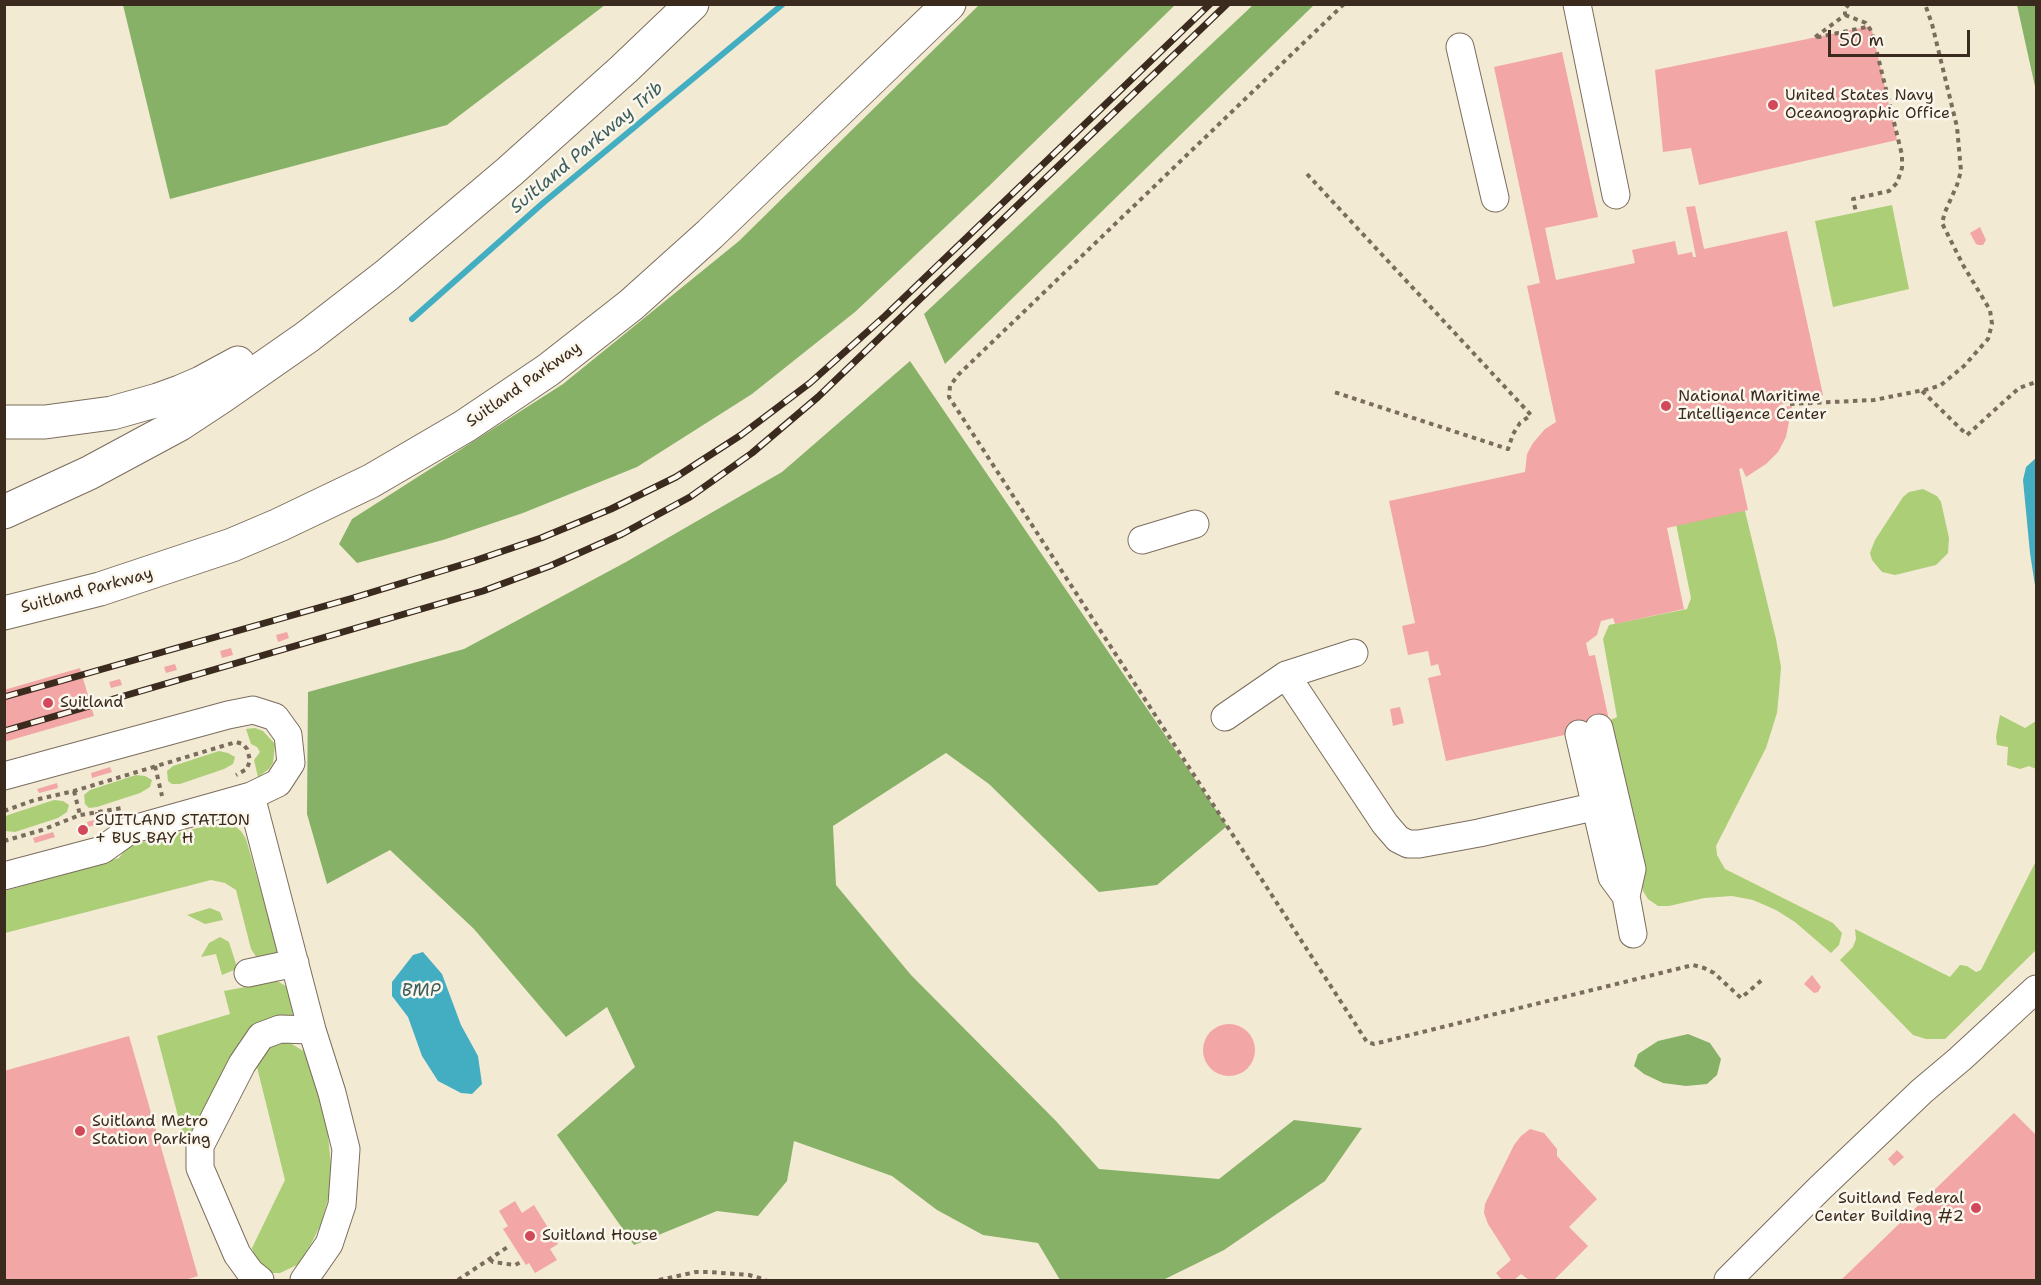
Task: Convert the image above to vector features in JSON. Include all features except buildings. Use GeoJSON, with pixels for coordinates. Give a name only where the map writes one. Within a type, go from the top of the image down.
{"type":"FeatureCollection","features":[{"type":"Feature","properties":{"kind":"highway"},"geometry":{"type":"LineString","coordinates":[[4,512],[107,464],[188,418],[299,343],[387,275],[540,146],[692,4]]}},
{"type":"Feature","properties":{"kind":"highway","name":"Suitland Parkway"},"geometry":{"type":"LineString","coordinates":[[4,613],[59,600],[174,566],[279,525],[371,481],[506,400],[590,338],[671,270],[949,4]]}},
{"type":"Feature","properties":{"kind":"highway"},"geometry":{"type":"LineString","coordinates":[[4,422],[45,422],[89,417],[135,407],[169,396],[224,371],[297,325],[387,275]]}},
{"type":"Feature","properties":{"kind":"highway"},"geometry":{"type":"LineString","coordinates":[[4,620],[59,600]]}},
{"type":"Feature","properties":{"kind":"lane"},"geometry":{"type":"LineString","coordinates":[[1577,4],[1617,195]]}},
{"type":"Feature","properties":{"kind":"lane"},"geometry":{"type":"LineString","coordinates":[[1460,47],[1495,198]]}},
{"type":"Feature","properties":{"kind":"lane"},"geometry":{"type":"LineString","coordinates":[[1142,540],[1195,524]]}},
{"type":"Feature","properties":{"kind":"lane"},"geometry":{"type":"LineString","coordinates":[[1225,717],[1286,675],[1354,653]]}},
{"type":"Feature","properties":{"kind":"lane"},"geometry":{"type":"LineString","coordinates":[[1286,675],[1385,824],[1398,839],[1408,844],[1479,833],[1597,806]]}},
{"type":"Feature","properties":{"kind":"lane"},"geometry":{"type":"LineString","coordinates":[[4,776],[253,710],[275,717],[288,735],[291,763],[278,783],[251,796],[130,830],[102,850],[4,876]]}},
{"type":"Feature","properties":{"kind":"lane"},"geometry":{"type":"LineString","coordinates":[[1626,896],[1612,877],[1597,806],[1589,731],[1632,869],[1626,896],[1633,934]]}},
{"type":"Feature","properties":{"kind":"lane"},"geometry":{"type":"LineString","coordinates":[[251,796],[312,1030],[332,1093],[346,1149],[342,1205],[329,1244],[304,1281]]}},
{"type":"Feature","properties":{"kind":"lane"},"geometry":{"type":"LineString","coordinates":[[248,973],[295,963]]}},
{"type":"Feature","properties":{"kind":"lane"},"geometry":{"type":"LineString","coordinates":[[1728,1281],[1820,1188],[1922,1091],[2037,989]]}},
{"type":"Feature","properties":{"kind":"lane"},"geometry":{"type":"LineString","coordinates":[[260,1281],[250,1272],[237,1267],[200,1168],[200,1146],[242,1064],[261,1036],[280,1029],[312,1030]]}},
{"type":"Feature","properties":{"kind":"path"},"geometry":{"type":"LineString","coordinates":[[1344,4],[958,375],[950,386],[949,397],[1367,1042],[1374,1044],[1693,965],[1714,973],[1741,998],[1763,979]]}},
{"type":"Feature","properties":{"kind":"path"},"geometry":{"type":"LineString","coordinates":[[1845,15],[1845,9],[1849,4]]}},
{"type":"Feature","properties":{"kind":"path"},"geometry":{"type":"LineString","coordinates":[[1790,404],[1874,400],[1941,385],[1964,366],[1988,339],[1992,324],[1990,310],[1963,265],[1942,223],[1961,171],[1957,127],[1925,4]]}},
{"type":"Feature","properties":{"kind":"path"},"geometry":{"type":"LineString","coordinates":[[1845,15],[1866,23],[1872,32],[1902,155],[1902,168],[1897,183],[1889,191],[1853,199],[1856,212]]}},
{"type":"Feature","properties":{"kind":"path"},"geometry":{"type":"LineString","coordinates":[[1845,15],[1814,38],[1868,27]]}},
{"type":"Feature","properties":{"kind":"path"},"geometry":{"type":"LineString","coordinates":[[1307,174],[1531,415],[1520,423],[1508,449],[1331,391]]}},
{"type":"Feature","properties":{"kind":"path"},"geometry":{"type":"LineString","coordinates":[[1921,391],[1967,435],[2019,388],[2037,382]]}},
{"type":"Feature","properties":{"kind":"path"},"geometry":{"type":"LineString","coordinates":[[4,811],[230,743],[243,744],[248,749],[250,760],[247,769],[230,776]]}},
{"type":"Feature","properties":{"kind":"path"},"geometry":{"type":"LineString","coordinates":[[155,766],[162,796]]}},
{"type":"Feature","properties":{"kind":"path"},"geometry":{"type":"LineString","coordinates":[[102,775],[103,781]]}},
{"type":"Feature","properties":{"kind":"path"},"geometry":{"type":"LineString","coordinates":[[50,790],[51,796]]}},
{"type":"Feature","properties":{"kind":"path"},"geometry":{"type":"LineString","coordinates":[[74,791],[80,815]]}},
{"type":"Feature","properties":{"kind":"path"},"geometry":{"type":"LineString","coordinates":[[154,799],[171,794]]}},
{"type":"Feature","properties":{"kind":"path"},"geometry":{"type":"LineString","coordinates":[[4,841],[43,832],[80,815],[127,806]]}},
{"type":"Feature","properties":{"kind":"path"},"geometry":{"type":"LineString","coordinates":[[97,812],[98,819]]}},
{"type":"Feature","properties":{"kind":"path"},"geometry":{"type":"LineString","coordinates":[[458,1281],[509,1246]]}},
{"type":"Feature","properties":{"kind":"path"},"geometry":{"type":"LineString","coordinates":[[490,1259],[494,1262],[515,1265],[524,1262]]}},
{"type":"Feature","properties":{"kind":"path"},"geometry":{"type":"LineString","coordinates":[[659,1281],[696,1272],[749,1275],[766,1281]]}},
{"type":"Feature","properties":{"kind":"green space"},"geometry":{"type":"Polygon","coordinates":[[[123,4],[605,5],[447,125],[170,199],[123,4]]]}},
{"type":"Feature","properties":{"kind":"green space"},"geometry":{"type":"Polygon","coordinates":[[[979,5],[1175,5],[989,186],[855,312],[752,394],[637,467],[523,513],[443,540],[357,563],[339,544],[352,519],[563,384],[739,241],[979,5]]]}},
{"type":"Feature","properties":{"kind":"green space"},"geometry":{"type":"Polygon","coordinates":[[[1253,5],[1314,5],[945,364],[924,314],[1253,5]]]}},
{"type":"Feature","properties":{"kind":"green space"},"geometry":{"type":"Polygon","coordinates":[[[2017,5],[2036,5],[2036,91],[2017,5]]]}},
{"type":"Feature","properties":{"kind":"green space"},"geometry":{"type":"Polygon","coordinates":[[[1892,205],[1909,289],[1833,307],[1815,221],[1892,205]]]}},
{"type":"Feature","properties":{"kind":"green space"},"geometry":{"type":"Polygon","coordinates":[[[910,361],[1227,826],[1157,885],[1099,892],[989,784],[946,753],[833,826],[836,885],[911,975],[1056,1121],[1099,1169],[1219,1179],[1294,1120],[1362,1128],[1325,1181],[1224,1250],[1163,1280],[1060,1280],[1038,1243],[983,1235],[937,1210],[892,1176],[794,1141],[787,1181],[758,1216],[717,1211],[634,1245],[557,1135],[635,1067],[607,1007],[566,1037],[474,929],[390,850],[327,884],[307,814],[308,692],[464,649],[626,562],[782,472],[910,361]]]}},
{"type":"Feature","properties":{"kind":"green space"},"geometry":{"type":"Polygon","coordinates":[[[1923,489],[1937,496],[1941,502],[1949,538],[1948,553],[1936,565],[1895,575],[1882,572],[1872,560],[1870,553],[1875,540],[1903,497],[1909,492],[1923,489]]]}},
{"type":"Feature","properties":{"kind":"green space"},"geometry":{"type":"Polygon","coordinates":[[[1744,507],[1781,667],[1777,713],[1766,748],[1716,846],[1717,855],[1725,869],[1833,923],[1842,933],[1839,945],[1831,953],[1795,922],[1776,910],[1753,900],[1732,896],[1658,906],[1648,899],[1643,891],[1604,723],[1617,717],[1603,639],[1609,625],[1687,609],[1691,598],[1676,524],[1744,507]]]}},
{"type":"Feature","properties":{"kind":"green space"},"geometry":{"type":"Polygon","coordinates":[[[2000,715],[2025,728],[2036,721],[2036,769],[2029,766],[2020,769],[2007,765],[2008,747],[1997,745],[2000,715]]]}},
{"type":"Feature","properties":{"kind":"green space"},"geometry":{"type":"Polygon","coordinates":[[[255,728],[263,731],[275,744],[273,763],[258,777],[254,760],[260,752],[251,744],[246,729],[255,728]]]}},
{"type":"Feature","properties":{"kind":"green space"},"geometry":{"type":"Polygon","coordinates":[[[219,751],[235,757],[233,764],[180,784],[172,784],[168,781],[167,771],[173,766],[219,751]]]}},
{"type":"Feature","properties":{"kind":"green space"},"geometry":{"type":"Polygon","coordinates":[[[136,775],[152,780],[150,787],[140,793],[97,807],[89,808],[85,804],[84,795],[90,790],[136,775]]]}},
{"type":"Feature","properties":{"kind":"green space"},"geometry":{"type":"Polygon","coordinates":[[[54,800],[63,801],[69,805],[67,812],[58,818],[15,832],[5,831],[5,817],[8,815],[54,800]]]}},
{"type":"Feature","properties":{"kind":"green space"},"geometry":{"type":"Polygon","coordinates":[[[223,823],[233,825],[246,839],[280,957],[257,958],[251,949],[236,890],[225,883],[211,880],[5,933],[5,891],[119,858],[128,846],[223,823]]]}},
{"type":"Feature","properties":{"kind":"green space"},"geometry":{"type":"Polygon","coordinates":[[[2036,861],[2036,950],[1945,1039],[1926,1039],[1913,1035],[1840,960],[1853,947],[1856,939],[1855,929],[1950,977],[1960,965],[1967,966],[1976,972],[1981,970],[2036,861]]]}},
{"type":"Feature","properties":{"kind":"green space"},"geometry":{"type":"Polygon","coordinates":[[[210,908],[220,912],[223,920],[205,924],[187,915],[210,908]]]}},
{"type":"Feature","properties":{"kind":"green space"},"geometry":{"type":"Polygon","coordinates":[[[220,937],[229,942],[236,964],[234,970],[222,975],[216,954],[201,957],[209,943],[220,937]]]}},
{"type":"Feature","properties":{"kind":"green space"},"geometry":{"type":"Polygon","coordinates":[[[277,981],[291,989],[294,1015],[189,1139],[184,1139],[157,1036],[230,1014],[224,991],[277,981]]]}},
{"type":"Feature","properties":{"kind":"green space"},"geometry":{"type":"Polygon","coordinates":[[[1688,1034],[1710,1043],[1721,1059],[1717,1075],[1707,1084],[1686,1086],[1663,1083],[1644,1074],[1634,1066],[1638,1054],[1658,1041],[1688,1034]]]}},
{"type":"Feature","properties":{"kind":"green space"},"geometry":{"type":"Polygon","coordinates":[[[287,1041],[305,1052],[311,1064],[327,1126],[331,1165],[330,1192],[321,1224],[299,1264],[280,1273],[270,1273],[256,1261],[252,1248],[285,1180],[257,1067],[260,1057],[272,1043],[287,1041]]]}},
{"type":"Feature","properties":{"kind":"water"},"geometry":{"type":"Polygon","coordinates":[[[2036,458],[2036,592],[2023,480],[2026,467],[2036,458]]]}},
{"type":"Feature","properties":{"kind":"water","name":"BMP"},"geometry":{"type":"Polygon","coordinates":[[[423,952],[442,974],[461,1025],[478,1056],[482,1084],[472,1094],[461,1093],[438,1081],[422,1056],[408,1017],[392,996],[392,982],[413,955],[423,952]]]}},
{"type":"Feature","properties":{"kind":"waterway","name":"Suitland Parkway Trib"},"geometry":{"type":"LineString","coordinates":[[412,319],[543,203],[783,4]]}},
{"type":"Feature","properties":{"kind":"railway"},"geometry":{"type":"LineString","coordinates":[[4,697],[353,598],[474,561],[541,538],[611,509],[676,477],[741,435],[810,383],[885,316],[1210,4]]}},
{"type":"Feature","properties":{"kind":"railway"},"geometry":{"type":"LineString","coordinates":[[4,731],[483,591],[550,566],[622,534],[690,497],[752,453],[818,397],[1227,4]]}},
{"type":"Feature","properties":{"kind":"place","name":"United States Navy Oceanographic Office"},"geometry":{"type":"Point","coordinates":[1773,105]}},
{"type":"Feature","properties":{"kind":"place","name":"National Maritime Intelligence Center"},"geometry":{"type":"Point","coordinates":[1666,406]}},
{"type":"Feature","properties":{"kind":"place","name":"Suitland"},"geometry":{"type":"Point","coordinates":[48,703]}},
{"type":"Feature","properties":{"kind":"place","name":"SUITLAND STATION + BUS BAY H"},"geometry":{"type":"Point","coordinates":[83,830]}},
{"type":"Feature","properties":{"kind":"place","name":"Suitland Metro Station Parking"},"geometry":{"type":"Point","coordinates":[80,1131]}},
{"type":"Feature","properties":{"kind":"place","name":"Suitland Federal Center Building #2"},"geometry":{"type":"Point","coordinates":[1976,1208]}},
{"type":"Feature","properties":{"kind":"place","name":"Suitland House"},"geometry":{"type":"Point","coordinates":[530,1236]}}]}
